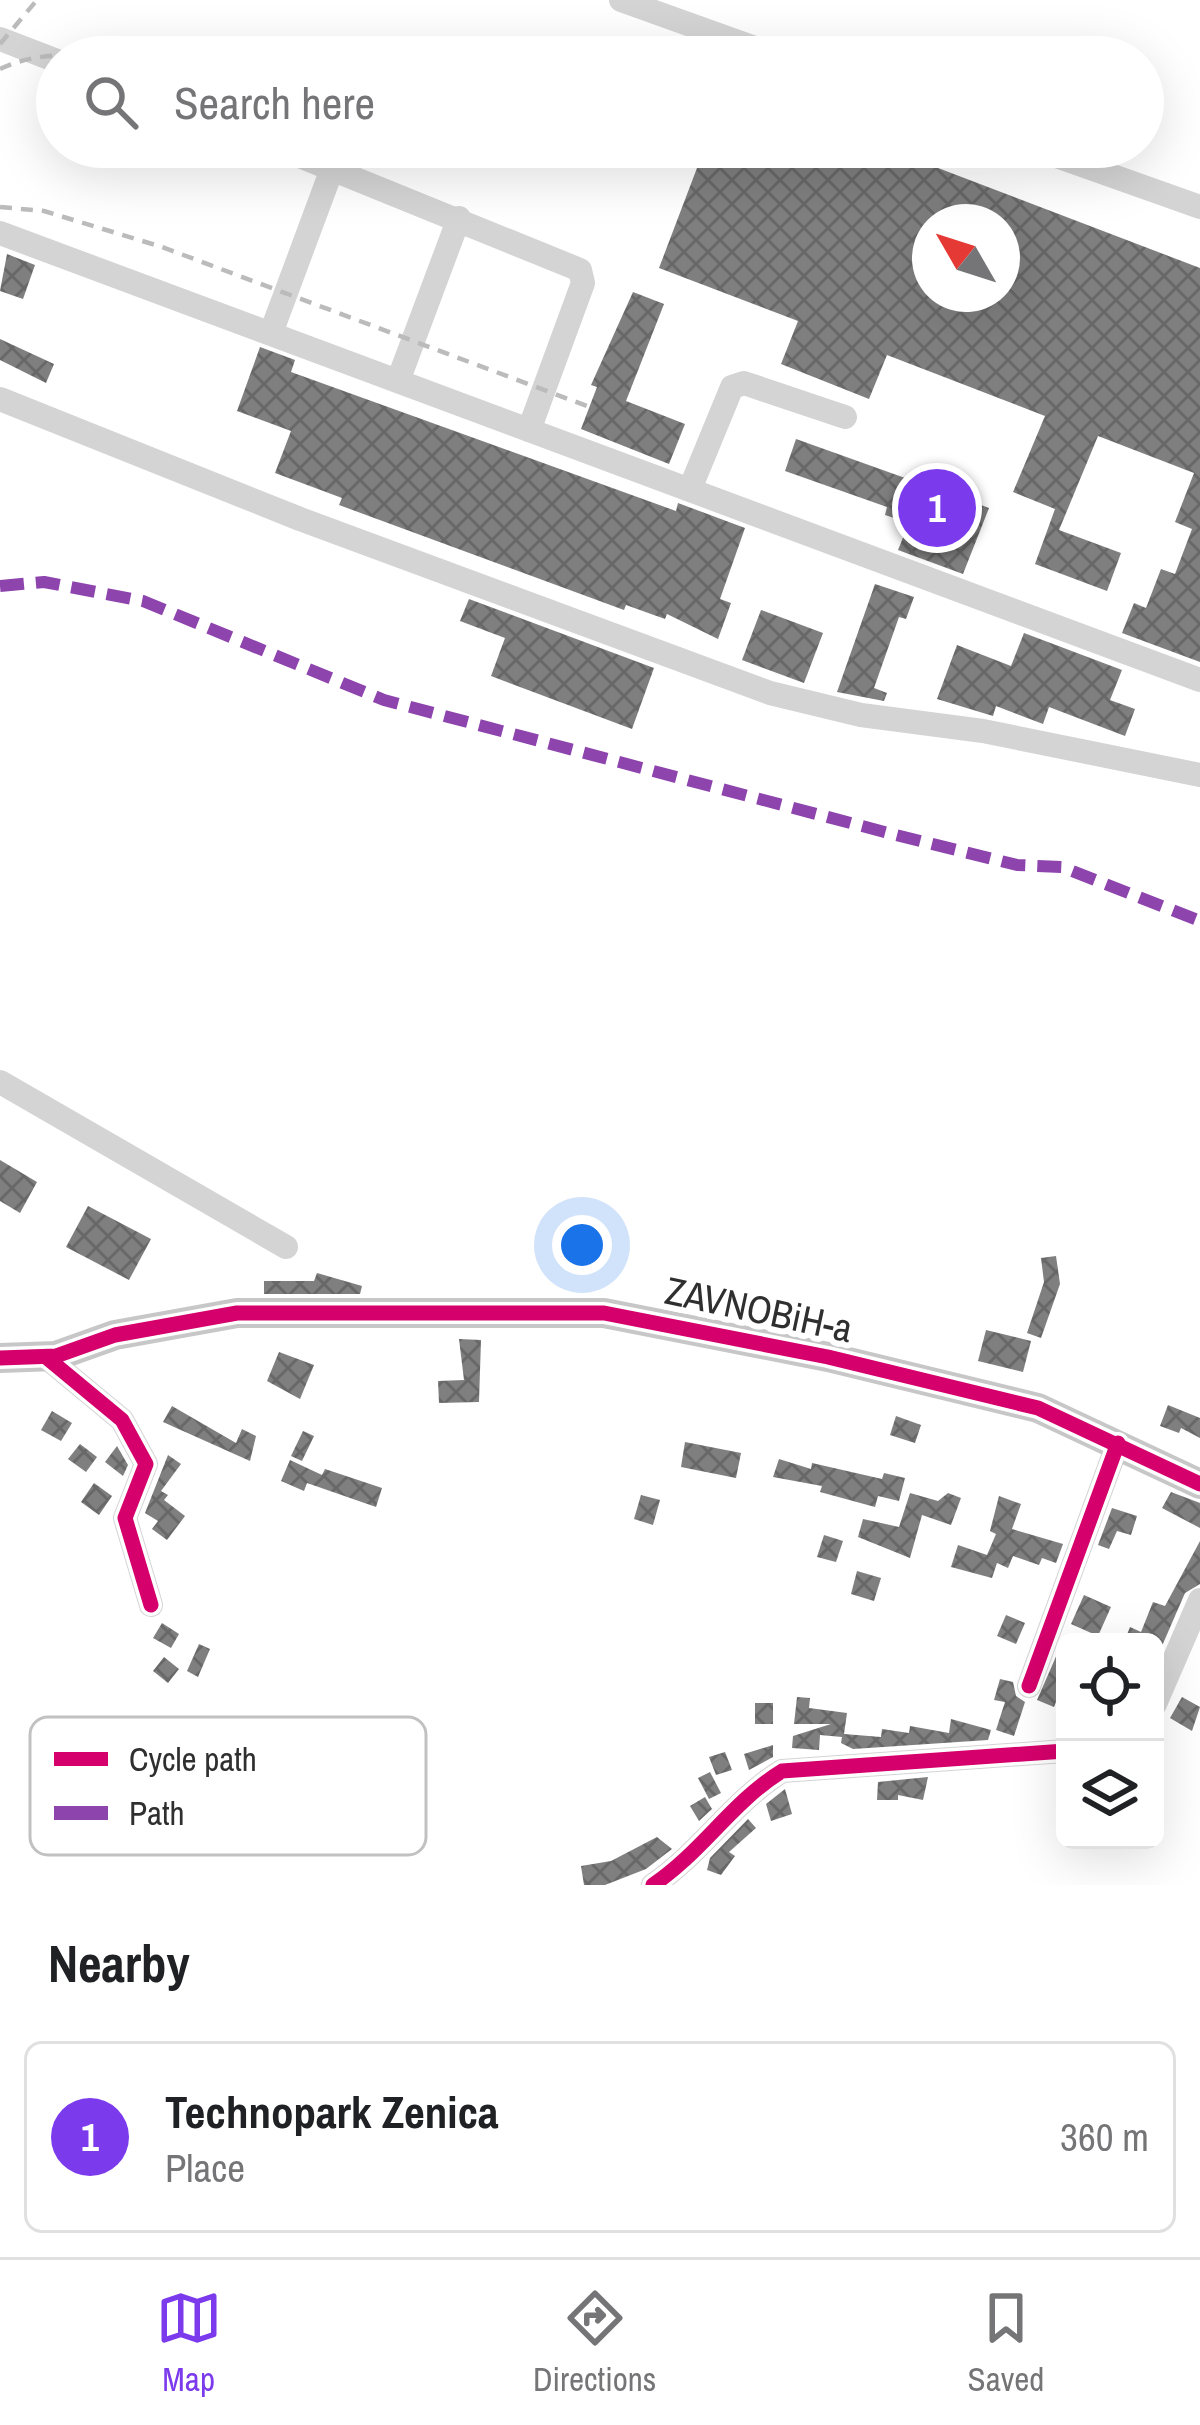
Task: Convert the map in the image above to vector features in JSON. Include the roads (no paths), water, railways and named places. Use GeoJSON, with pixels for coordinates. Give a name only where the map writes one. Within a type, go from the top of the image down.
{"type":"FeatureCollection","features":[{"type":"Feature","properties":{"kind":"main road","name":"ZAVNOBiH-a"},"geometry":{"type":"LineString","coordinates":[[0,1358],[46,1357],[115,1335],[237,1313],[604,1312],[1037,1408],[1200,1484]]}},
{"type":"Feature","properties":{"kind":"street"},"geometry":{"type":"LineString","coordinates":[[621,0],[721,36]]}},
{"type":"Feature","properties":{"kind":"street"},"geometry":{"type":"LineString","coordinates":[[0,39],[36,53]]}},
{"type":"Feature","properties":{"kind":"street"},"geometry":{"type":"LineString","coordinates":[[1090,168],[1200,207]]}},
{"type":"Feature","properties":{"kind":"street"},"geometry":{"type":"LineString","coordinates":[[271,333],[332,169],[580,270],[583,283],[530,430]]}},
{"type":"Feature","properties":{"kind":"street"},"geometry":{"type":"LineString","coordinates":[[398,381],[459,218]]}},
{"type":"Feature","properties":{"kind":"street"},"geometry":{"type":"LineString","coordinates":[[0,233],[1200,680]]}},
{"type":"Feature","properties":{"kind":"street"},"geometry":{"type":"LineString","coordinates":[[690,490],[732,387],[744,383],[845,417]]}},
{"type":"Feature","properties":{"kind":"street"},"geometry":{"type":"LineString","coordinates":[[0,399],[421,566],[770,693],[861,715],[982,731],[1200,776]]}},
{"type":"Feature","properties":{"kind":"street"},"geometry":{"type":"LineString","coordinates":[[0,1082],[286,1247]]}},
{"type":"Feature","properties":{"kind":"street"},"geometry":{"type":"LineString","coordinates":[[46,1357],[122,1420],[146,1463],[124,1519],[152,1605]]}},
{"type":"Feature","properties":{"kind":"street"},"geometry":{"type":"LineString","coordinates":[[1029,1686],[1118,1443]]}},
{"type":"Feature","properties":{"kind":"street"},"geometry":{"type":"LineString","coordinates":[[1164,1684],[1200,1600]]}},
{"type":"Feature","properties":{"kind":"street"},"geometry":{"type":"LineString","coordinates":[[653,1885],[703,1846],[754,1788],[782,1771],[1056,1752]]}},
{"type":"Feature","properties":{"kind":"railway"},"geometry":{"type":"LineString","coordinates":[[0,44],[37,0]]}},
{"type":"Feature","properties":{"kind":"railway"},"geometry":{"type":"LineString","coordinates":[[0,69],[36,58]]}},
{"type":"Feature","properties":{"kind":"railway"},"geometry":{"type":"LineString","coordinates":[[0,207],[44,211],[162,247],[587,406]]}},
{"type":"Feature","properties":{"kind":"place","name":"Technopark Zenica"},"geometry":{"type":"Point","coordinates":[937,508]}}]}
